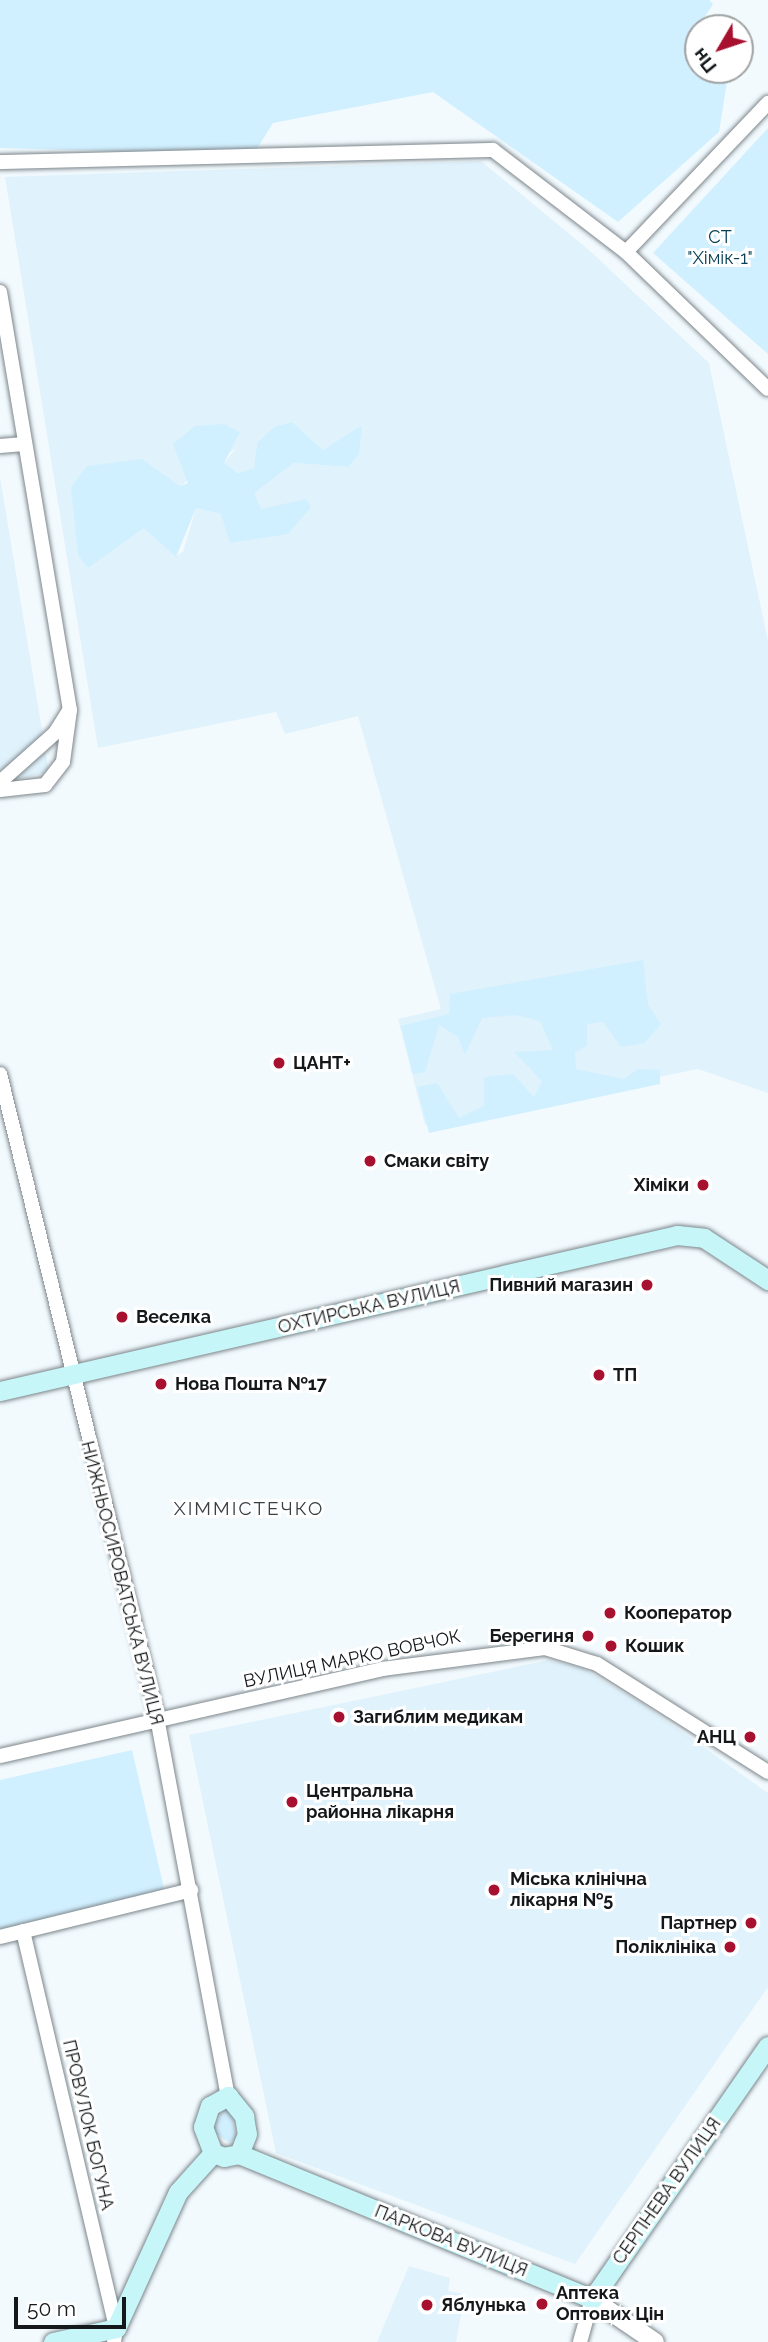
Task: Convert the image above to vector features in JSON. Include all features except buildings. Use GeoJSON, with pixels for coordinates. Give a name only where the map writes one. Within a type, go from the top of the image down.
{"type":"FeatureCollection","features":[{"type":"Feature","properties":{"kind":"main road","name":"ОХТИРСЬКА ВУЛИЦЯ"},"geometry":{"type":"LineString","coordinates":[[0,1391],[677,1235],[704,1238],[768,1280]]}},
{"type":"Feature","properties":{"kind":"main road","name":"СЕРПНЕВА ВУЛИЦЯ"},"geometry":{"type":"LineString","coordinates":[[592,2299],[768,2046]]}},
{"type":"Feature","properties":{"kind":"main road"},"geometry":{"type":"LineString","coordinates":[[213,2153],[204,2141],[204,2117],[228,2096]]}},
{"type":"Feature","properties":{"kind":"main road","name":"НИЖНЬОСИРОВАТСЬКА ВУЛИЦЯ"},"geometry":{"type":"LineString","coordinates":[[228,2096],[244,2116],[247,2134],[239,2154]]}},
{"type":"Feature","properties":{"kind":"main road"},"geometry":{"type":"LineString","coordinates":[[53,2342],[115,2335],[178,2192],[213,2153]]}},
{"type":"Feature","properties":{"kind":"main road"},"geometry":{"type":"LineString","coordinates":[[213,2153],[239,2154]]}},
{"type":"Feature","properties":{"kind":"main road","name":"ПАРКОВА ВУЛИЦЯ"},"geometry":{"type":"LineString","coordinates":[[239,2154],[592,2299]]}},
{"type":"Feature","properties":{"kind":"street"},"geometry":{"type":"LineString","coordinates":[[626,252],[768,103]]}},
{"type":"Feature","properties":{"kind":"street"},"geometry":{"type":"LineString","coordinates":[[0,162],[493,150],[626,252],[768,389]]}},
{"type":"Feature","properties":{"kind":"street"},"geometry":{"type":"LineString","coordinates":[[0,292],[21,444],[64,651],[70,710],[63,762],[45,785],[0,790]]}},
{"type":"Feature","properties":{"kind":"street"},"geometry":{"type":"LineString","coordinates":[[0,446],[21,444]]}},
{"type":"Feature","properties":{"kind":"street"},"geometry":{"type":"LineString","coordinates":[[0,782],[55,733],[70,710]]}},
{"type":"Feature","properties":{"kind":"street","name":"НИЖНЬОСИРОВАТСЬКА ВУЛИЦЯ"},"geometry":{"type":"LineString","coordinates":[[0,1074],[70,1375],[158,1718],[228,2096]]}},
{"type":"Feature","properties":{"kind":"street","name":"ВУЛИЦЯ МАРКО ВОВЧОК"},"geometry":{"type":"LineString","coordinates":[[0,1756],[382,1669],[545,1648],[597,1664],[768,1772]]}},
{"type":"Feature","properties":{"kind":"street"},"geometry":{"type":"LineString","coordinates":[[0,1937],[191,1889]]}},
{"type":"Feature","properties":{"kind":"street","name":"ПРОВУЛОК БОГУНА"},"geometry":{"type":"LineString","coordinates":[[23,1931],[115,2335]]}},
{"type":"Feature","properties":{"kind":"street","name":"СЕРПНЕВА ВУЛИЦЯ"},"geometry":{"type":"LineString","coordinates":[[580,2342],[592,2299]]}},
{"type":"Feature","properties":{"kind":"street","name":"ПАРКОВА ВУЛИЦЯ"},"geometry":{"type":"LineString","coordinates":[[592,2299],[655,2342]]}},
{"type":"Feature","properties":{"kind":"shaded area"},"geometry":{"type":"Polygon","coordinates":[[[481,161],[590,251],[709,363],[768,641],[768,1093],[698,1069],[425,1125],[398,1019],[441,1009],[358,716],[285,734],[276,712],[98,748],[5,177],[481,161]],[[292,422],[275,426],[257,443],[254,468],[238,473],[224,463],[236,448],[180,486],[141,459],[109,553],[144,528],[152,528],[176,556],[183,552],[196,508],[221,514],[261,509],[253,493],[294,463],[348,467],[362,426],[323,450],[292,422]]]}},
{"type":"Feature","properties":{"kind":"shaded area"},"geometry":{"type":"Polygon","coordinates":[[[0,477],[49,772],[0,783],[0,477]]]}},
{"type":"Feature","properties":{"kind":"shaded area","name":"Міська клінічна лікарня №5"},"geometry":{"type":"Polygon","coordinates":[[[549,1660],[584,1669],[640,1702],[768,1793],[768,1987],[575,2264],[276,2153],[189,1735],[549,1660]]]}},
{"type":"Feature","properties":{"kind":"shaded area","name":"Яблунька"},"geometry":{"type":"Polygon","coordinates":[[[409,2266],[450,2278],[448,2291],[465,2294],[456,2342],[377,2342],[409,2266]]]}},
{"type":"Feature","properties":{"kind":"green space"},"geometry":{"type":"Polygon","coordinates":[[[0,0],[709,0],[713,4],[707,14],[684,14],[684,84],[727,84],[719,132],[618,222],[433,92],[273,123],[253,155],[0,148],[0,0]]]}},
{"type":"Feature","properties":{"kind":"green space","name":"СТ \"Хімік-1\""},"geometry":{"type":"Polygon","coordinates":[[[768,128],[768,354],[653,253],[768,128]]]}},
{"type":"Feature","properties":{"kind":"green space"},"geometry":{"type":"Polygon","coordinates":[[[292,422],[323,450],[362,425],[359,454],[348,467],[294,463],[254,493],[261,509],[306,499],[311,507],[288,534],[230,543],[221,514],[196,508],[176,557],[144,528],[88,568],[78,555],[71,487],[87,466],[142,459],[180,486],[188,483],[173,444],[195,426],[224,424],[240,432],[224,463],[238,473],[254,468],[257,443],[275,426],[292,422]]]}},
{"type":"Feature","properties":{"kind":"green space"},"geometry":{"type":"Polygon","coordinates":[[[643,960],[648,1005],[661,1024],[644,1043],[621,1047],[603,1022],[587,1024],[587,1046],[575,1052],[576,1069],[624,1079],[638,1069],[660,1070],[660,1084],[429,1133],[417,1087],[437,1083],[459,1118],[484,1106],[484,1077],[513,1074],[534,1097],[542,1081],[514,1052],[553,1050],[540,1021],[515,1015],[482,1018],[465,1055],[458,1037],[439,1025],[425,1072],[413,1074],[401,1026],[449,1014],[450,994],[643,960]]]}},
{"type":"Feature","properties":{"kind":"green space"},"geometry":{"type":"Polygon","coordinates":[[[132,1750],[165,1893],[0,1931],[0,1780],[132,1750]]]}},
{"type":"Feature","properties":{"kind":"green space"},"geometry":{"type":"Polygon","coordinates":[[[224,2108],[231,2110],[236,2137],[230,2143],[212,2131],[224,2108]]]}},
{"type":"Feature","properties":{"kind":"place","name":"ЦАНТ+"},"geometry":{"type":"Point","coordinates":[279,1063]}},
{"type":"Feature","properties":{"kind":"place","name":"Смаки світу"},"geometry":{"type":"Point","coordinates":[370,1161]}},
{"type":"Feature","properties":{"kind":"place","name":"Хіміки"},"geometry":{"type":"Point","coordinates":[703,1185]}},
{"type":"Feature","properties":{"kind":"place","name":"Пивний магазин"},"geometry":{"type":"Point","coordinates":[647,1285]}},
{"type":"Feature","properties":{"kind":"place","name":"Веселка"},"geometry":{"type":"Point","coordinates":[122,1317]}},
{"type":"Feature","properties":{"kind":"place","name":"ТП"},"geometry":{"type":"Point","coordinates":[599,1375]}},
{"type":"Feature","properties":{"kind":"place","name":"Нова Пошта №17"},"geometry":{"type":"Point","coordinates":[161,1384]}},
{"type":"Feature","properties":{"kind":"place","name":"Кооператор"},"geometry":{"type":"Point","coordinates":[610,1613]}},
{"type":"Feature","properties":{"kind":"place","name":"Берегиня"},"geometry":{"type":"Point","coordinates":[588,1636]}},
{"type":"Feature","properties":{"kind":"place","name":"Кошик"},"geometry":{"type":"Point","coordinates":[611,1646]}},
{"type":"Feature","properties":{"kind":"place","name":"Загиблим медикам"},"geometry":{"type":"Point","coordinates":[339,1717]}},
{"type":"Feature","properties":{"kind":"place","name":"АНЦ"},"geometry":{"type":"Point","coordinates":[750,1737]}},
{"type":"Feature","properties":{"kind":"place","name":"Центральна районна лікарня"},"geometry":{"type":"Point","coordinates":[292,1802]}},
{"type":"Feature","properties":{"kind":"place","name":"Міська клінічна лікарня №5"},"geometry":{"type":"Point","coordinates":[494,1890]}},
{"type":"Feature","properties":{"kind":"place","name":"Партнер"},"geometry":{"type":"Point","coordinates":[751,1923]}},
{"type":"Feature","properties":{"kind":"place","name":"Поліклініка"},"geometry":{"type":"Point","coordinates":[730,1947]}},
{"type":"Feature","properties":{"kind":"place","name":"Аптека Оптових Цін"},"geometry":{"type":"Point","coordinates":[542,2304]}},
{"type":"Feature","properties":{"kind":"place","name":"Яблунька"},"geometry":{"type":"Point","coordinates":[427,2305]}},
{"type":"Feature","properties":{"kind":"district","name":"ХІММІСТЕЧКО"},"geometry":{"type":"Point","coordinates":[249,1509]}}]}
